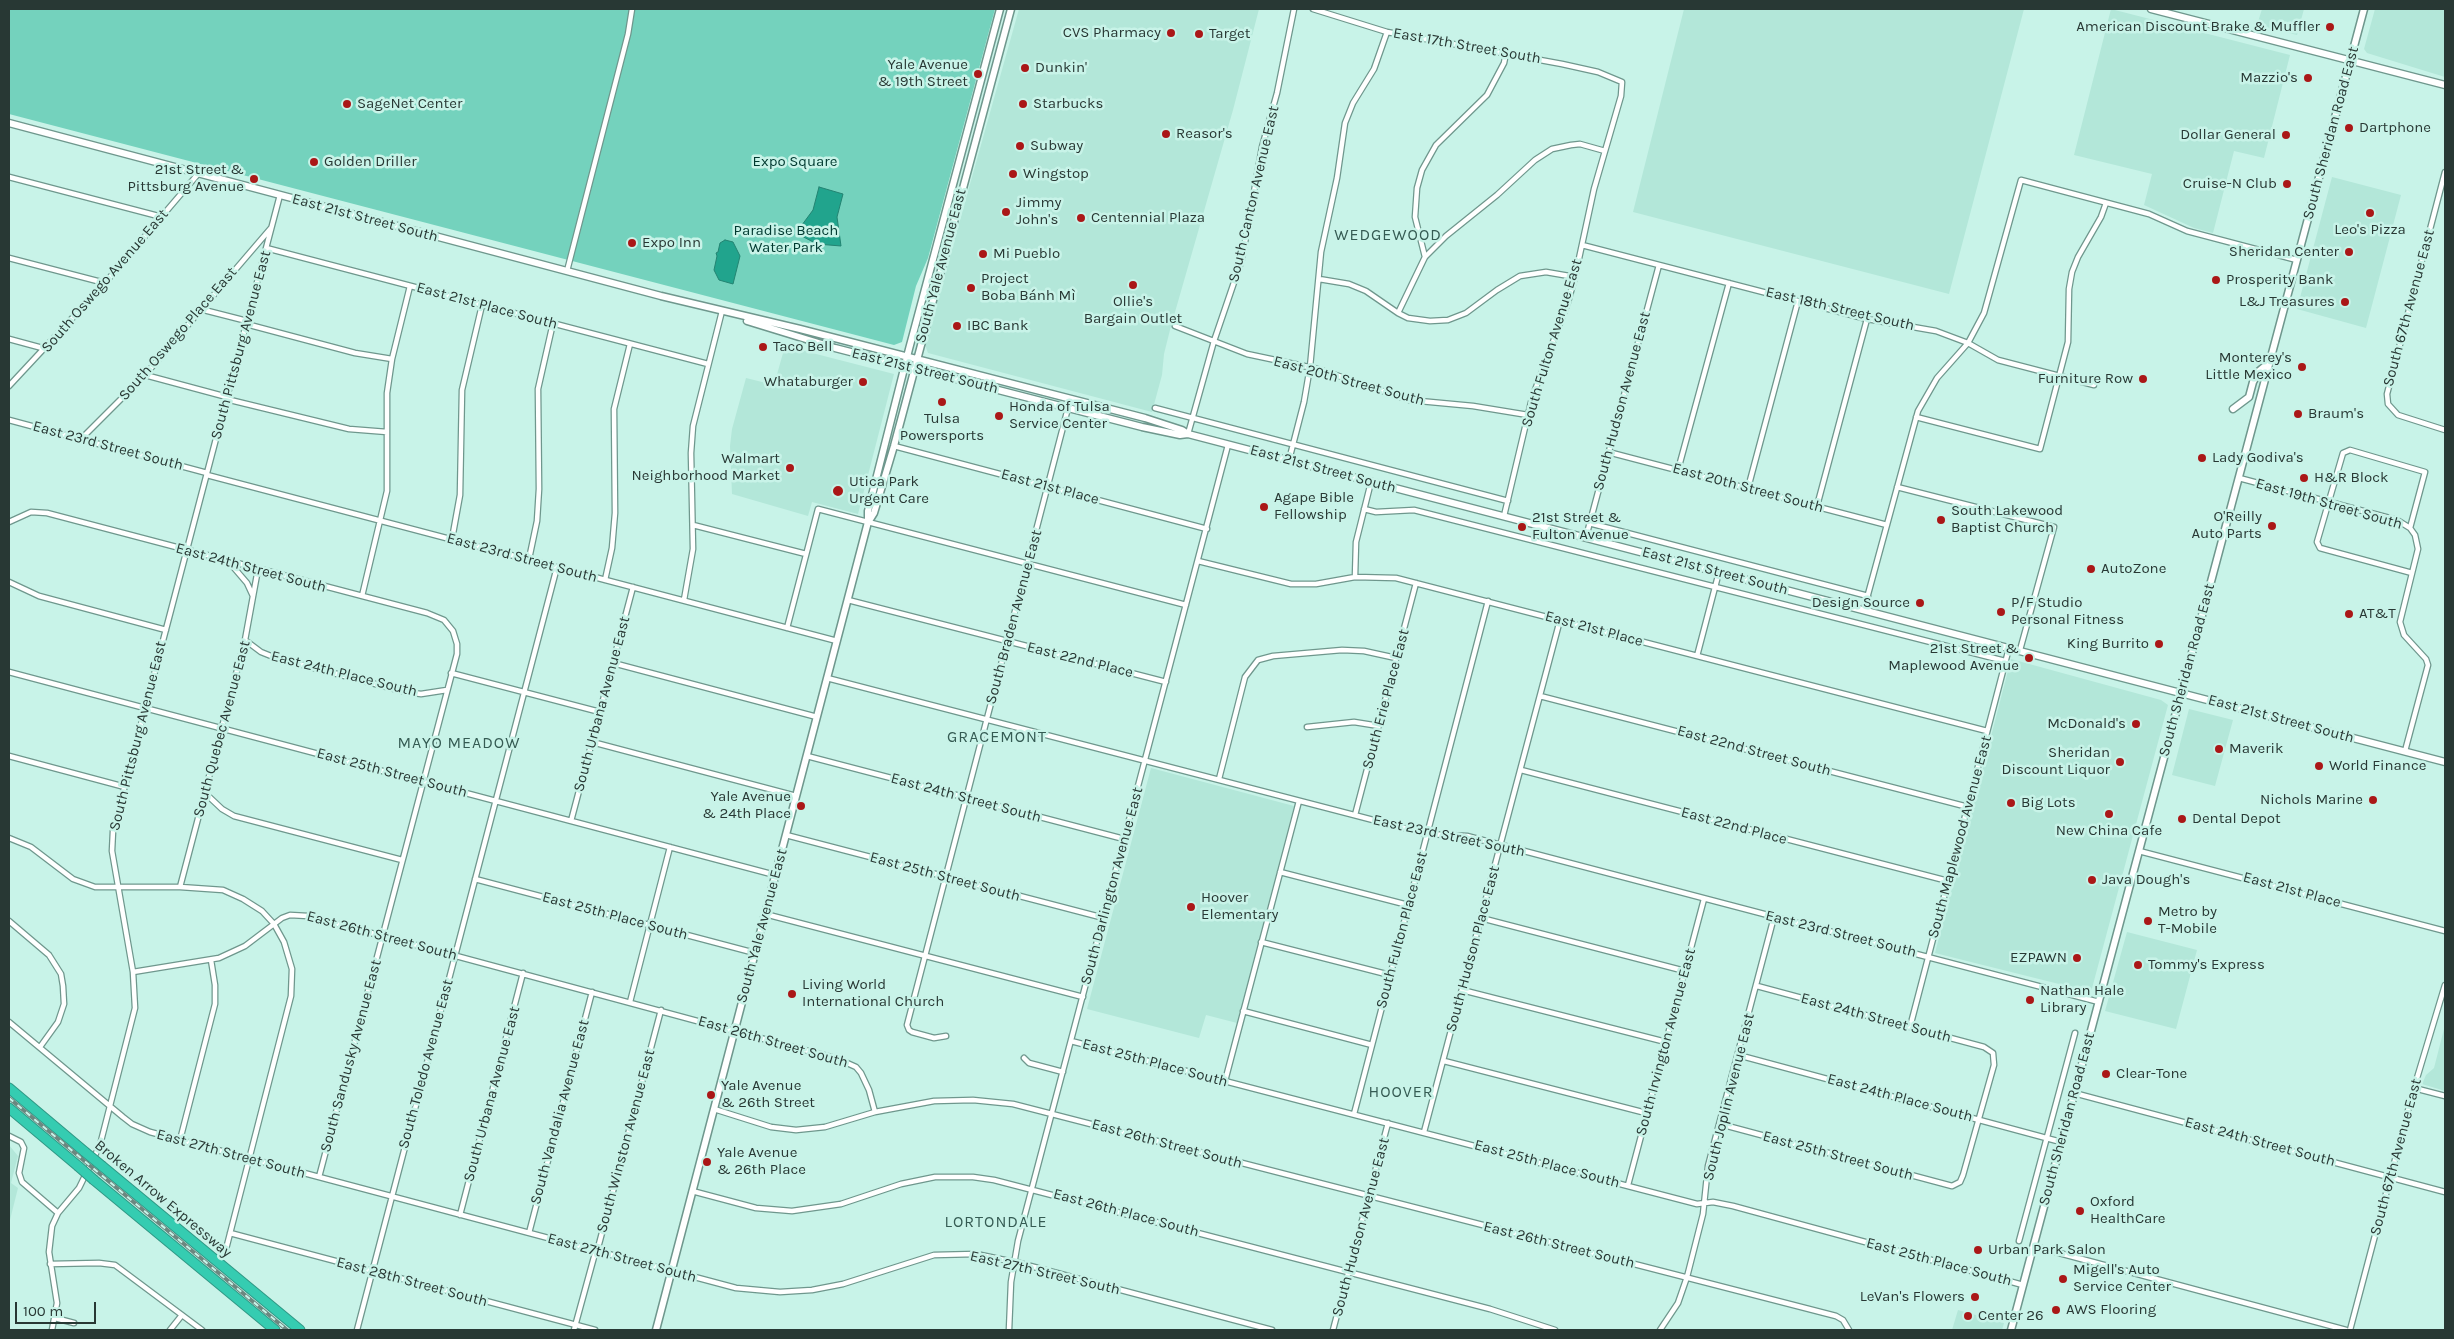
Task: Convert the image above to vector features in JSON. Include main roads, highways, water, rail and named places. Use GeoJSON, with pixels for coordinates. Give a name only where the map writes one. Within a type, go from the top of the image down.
{"type":"FeatureCollection","features":[{"type":"Feature","properties":{"kind":"highway","name":"Broken Arrow Expressway"},"geometry":{"type":"LineString","coordinates":[[9,1088],[300,1330]]}},
{"type":"Feature","properties":{"kind":"highway","name":"Broken Arrow Expressway"},"geometry":{"type":"LineString","coordinates":[[9,1108],[275,1330]]}},
{"type":"Feature","properties":{"kind":"main road","name":"South Yale Avenue East"},"geometry":{"type":"LineString","coordinates":[[656,1330],[828,678],[868,522],[868,511],[907,357],[1000,9]]}},
{"type":"Feature","properties":{"kind":"main road","name":"South Yale Avenue East"},"geometry":{"type":"LineString","coordinates":[[868,522],[874,513],[894,446],[1011,9]]}},
{"type":"Feature","properties":{"kind":"main road"},"geometry":{"type":"LineString","coordinates":[[2151,9],[2445,85]]}},
{"type":"Feature","properties":{"kind":"main road","name":"South Sheridan Road East"},"geometry":{"type":"LineString","coordinates":[[2011,1330],[2364,9]]}},
{"type":"Feature","properties":{"kind":"main road"},"geometry":{"type":"LineString","coordinates":[[991,44],[1001,47]]}},
{"type":"Feature","properties":{"kind":"main road"},"geometry":{"type":"LineString","coordinates":[[977,98],[986,100]]}},
{"type":"Feature","properties":{"kind":"main road","name":"East 21st Street South"},"geometry":{"type":"LineString","coordinates":[[9,123],[567,271],[1145,418],[1182,430],[1188,434],[1228,445],[2445,762]]}},
{"type":"Feature","properties":{"kind":"main road"},"geometry":{"type":"LineString","coordinates":[[958,168],[967,171]]}},
{"type":"Feature","properties":{"kind":"main road","name":"East 21st Street South"},"geometry":{"type":"LineString","coordinates":[[722,311],[792,336],[905,366],[1142,427],[1180,436],[1188,434]]}},
{"type":"Feature","properties":{"kind":"main road"},"geometry":{"type":"LineString","coordinates":[[2233,409],[2249,397],[2253,382],[2259,371],[2270,362]]}},
{"type":"Feature","properties":{"kind":"main road"},"geometry":{"type":"LineString","coordinates":[[1066,398],[1068,408]]}},
{"type":"Feature","properties":{"kind":"main road"},"geometry":{"type":"LineString","coordinates":[[1142,427],[1145,418]]}},
{"type":"Feature","properties":{"kind":"railway"},"geometry":{"type":"LineString","coordinates":[[9,1098],[287,1330]]}},
{"type":"Feature","properties":{"kind":"place","name":"American Discount Brake & Muffler"},"geometry":{"type":"Point","coordinates":[2330,27]}},
{"type":"Feature","properties":{"kind":"place","name":"CVS Pharmacy"},"geometry":{"type":"Point","coordinates":[1171,33]}},
{"type":"Feature","properties":{"kind":"place","name":"Target"},"geometry":{"type":"Point","coordinates":[1199,34]}},
{"type":"Feature","properties":{"kind":"place","name":"Dunkin'"},"geometry":{"type":"Point","coordinates":[1025,68]}},
{"type":"Feature","properties":{"kind":"place","name":"Yale Avenue & 19th Street"},"geometry":{"type":"Point","coordinates":[978,74]}},
{"type":"Feature","properties":{"kind":"place","name":"Mazzio's"},"geometry":{"type":"Point","coordinates":[2308,78]}},
{"type":"Feature","properties":{"kind":"place","name":"SageNet Center"},"geometry":{"type":"Point","coordinates":[347,104]}},
{"type":"Feature","properties":{"kind":"place","name":"Starbucks"},"geometry":{"type":"Point","coordinates":[1023,104]}},
{"type":"Feature","properties":{"kind":"place","name":"Dartphone"},"geometry":{"type":"Point","coordinates":[2349,128]}},
{"type":"Feature","properties":{"kind":"place","name":"Reasor's"},"geometry":{"type":"Point","coordinates":[1166,134]}},
{"type":"Feature","properties":{"kind":"place","name":"Dollar General"},"geometry":{"type":"Point","coordinates":[2286,135]}},
{"type":"Feature","properties":{"kind":"place","name":"Subway"},"geometry":{"type":"Point","coordinates":[1020,146]}},
{"type":"Feature","properties":{"kind":"place","name":"Golden Driller"},"geometry":{"type":"Point","coordinates":[314,162]}},
{"type":"Feature","properties":{"kind":"place","name":"Wingstop"},"geometry":{"type":"Point","coordinates":[1013,174]}},
{"type":"Feature","properties":{"kind":"place","name":"21st Street & Pittsburg Avenue"},"geometry":{"type":"Point","coordinates":[254,179]}},
{"type":"Feature","properties":{"kind":"place","name":"Cruise-N Club"},"geometry":{"type":"Point","coordinates":[2287,184]}},
{"type":"Feature","properties":{"kind":"place","name":"Jimmy John's"},"geometry":{"type":"Point","coordinates":[1006,212]}},
{"type":"Feature","properties":{"kind":"place","name":"Leo's Pizza"},"geometry":{"type":"Point","coordinates":[2370,213]}},
{"type":"Feature","properties":{"kind":"place","name":"Centennial Plaza"},"geometry":{"type":"Point","coordinates":[1081,218]}},
{"type":"Feature","properties":{"kind":"place","name":"Expo Inn"},"geometry":{"type":"Point","coordinates":[632,243]}},
{"type":"Feature","properties":{"kind":"place","name":"Sheridan Center"},"geometry":{"type":"Point","coordinates":[2349,252]}},
{"type":"Feature","properties":{"kind":"place","name":"Mi Pueblo"},"geometry":{"type":"Point","coordinates":[983,254]}},
{"type":"Feature","properties":{"kind":"place","name":"Prosperity Bank"},"geometry":{"type":"Point","coordinates":[2216,280]}},
{"type":"Feature","properties":{"kind":"place","name":"Ollie's Bargain Outlet"},"geometry":{"type":"Point","coordinates":[1133,285]}},
{"type":"Feature","properties":{"kind":"place","name":"Project Boba Bánh Mì"},"geometry":{"type":"Point","coordinates":[971,288]}},
{"type":"Feature","properties":{"kind":"place","name":"L&J Treasures"},"geometry":{"type":"Point","coordinates":[2345,302]}},
{"type":"Feature","properties":{"kind":"place","name":"IBC Bank"},"geometry":{"type":"Point","coordinates":[957,326]}},
{"type":"Feature","properties":{"kind":"place","name":"Taco Bell"},"geometry":{"type":"Point","coordinates":[763,347]}},
{"type":"Feature","properties":{"kind":"place","name":"Monterey's Little Mexico"},"geometry":{"type":"Point","coordinates":[2302,367]}},
{"type":"Feature","properties":{"kind":"place","name":"Furniture Row"},"geometry":{"type":"Point","coordinates":[2143,379]}},
{"type":"Feature","properties":{"kind":"place","name":"Whataburger"},"geometry":{"type":"Point","coordinates":[863,382]}},
{"type":"Feature","properties":{"kind":"place","name":"Tulsa Powersports"},"geometry":{"type":"Point","coordinates":[942,402]}},
{"type":"Feature","properties":{"kind":"place","name":"Braum's"},"geometry":{"type":"Point","coordinates":[2298,414]}},
{"type":"Feature","properties":{"kind":"place","name":"Honda of Tulsa Service Center"},"geometry":{"type":"Point","coordinates":[999,416]}},
{"type":"Feature","properties":{"kind":"place","name":"Lady Godiva's"},"geometry":{"type":"Point","coordinates":[2202,458]}},
{"type":"Feature","properties":{"kind":"place","name":"Walmart Neighborhood Market"},"geometry":{"type":"Point","coordinates":[790,468]}},
{"type":"Feature","properties":{"kind":"place","name":"H&R Block"},"geometry":{"type":"Point","coordinates":[2304,478]}},
{"type":"Feature","properties":{"kind":"place","name":"Utica Park Urgent Care"},"geometry":{"type":"Point","coordinates":[838,491]}},
{"type":"Feature","properties":{"kind":"place","name":"Agape Bible Fellowship"},"geometry":{"type":"Point","coordinates":[1264,507]}},
{"type":"Feature","properties":{"kind":"place","name":"South Lakewood Baptist Church"},"geometry":{"type":"Point","coordinates":[1941,520]}},
{"type":"Feature","properties":{"kind":"place","name":"O'Reilly Auto Parts"},"geometry":{"type":"Point","coordinates":[2272,526]}},
{"type":"Feature","properties":{"kind":"place","name":"21st Street & Fulton Avenue"},"geometry":{"type":"Point","coordinates":[1522,527]}},
{"type":"Feature","properties":{"kind":"place","name":"AutoZone"},"geometry":{"type":"Point","coordinates":[2091,569]}},
{"type":"Feature","properties":{"kind":"place","name":"Design Source"},"geometry":{"type":"Point","coordinates":[1920,603]}},
{"type":"Feature","properties":{"kind":"place","name":"P/F Studio Personal Fitness"},"geometry":{"type":"Point","coordinates":[2001,612]}},
{"type":"Feature","properties":{"kind":"place","name":"AT&T"},"geometry":{"type":"Point","coordinates":[2349,614]}},
{"type":"Feature","properties":{"kind":"place","name":"King Burrito"},"geometry":{"type":"Point","coordinates":[2159,644]}},
{"type":"Feature","properties":{"kind":"place","name":"21st Street & Maplewood Avenue"},"geometry":{"type":"Point","coordinates":[2029,658]}},
{"type":"Feature","properties":{"kind":"place","name":"McDonald's"},"geometry":{"type":"Point","coordinates":[2136,724]}},
{"type":"Feature","properties":{"kind":"place","name":"Maverik"},"geometry":{"type":"Point","coordinates":[2219,749]}},
{"type":"Feature","properties":{"kind":"place","name":"Sheridan Discount Liquor"},"geometry":{"type":"Point","coordinates":[2120,762]}},
{"type":"Feature","properties":{"kind":"place","name":"World Finance"},"geometry":{"type":"Point","coordinates":[2319,766]}},
{"type":"Feature","properties":{"kind":"place","name":"Nichols Marine"},"geometry":{"type":"Point","coordinates":[2373,800]}},
{"type":"Feature","properties":{"kind":"place","name":"Big Lots"},"geometry":{"type":"Point","coordinates":[2011,803]}},
{"type":"Feature","properties":{"kind":"place","name":"Yale Avenue & 24th Place"},"geometry":{"type":"Point","coordinates":[801,806]}},
{"type":"Feature","properties":{"kind":"place","name":"New China Cafe"},"geometry":{"type":"Point","coordinates":[2109,814]}},
{"type":"Feature","properties":{"kind":"place","name":"Dental Depot"},"geometry":{"type":"Point","coordinates":[2182,819]}},
{"type":"Feature","properties":{"kind":"place","name":"Java Dough's"},"geometry":{"type":"Point","coordinates":[2092,880]}},
{"type":"Feature","properties":{"kind":"place","name":"Hoover Elementary"},"geometry":{"type":"Point","coordinates":[1191,907]}},
{"type":"Feature","properties":{"kind":"place","name":"Metro by T-Mobile"},"geometry":{"type":"Point","coordinates":[2148,921]}},
{"type":"Feature","properties":{"kind":"place","name":"EZPAWN"},"geometry":{"type":"Point","coordinates":[2077,958]}},
{"type":"Feature","properties":{"kind":"place","name":"Tommy's Express"},"geometry":{"type":"Point","coordinates":[2138,965]}},
{"type":"Feature","properties":{"kind":"place","name":"Living World International Church"},"geometry":{"type":"Point","coordinates":[792,994]}},
{"type":"Feature","properties":{"kind":"place","name":"Nathan Hale Library"},"geometry":{"type":"Point","coordinates":[2030,1000]}},
{"type":"Feature","properties":{"kind":"place","name":"Clear-Tone"},"geometry":{"type":"Point","coordinates":[2106,1074]}},
{"type":"Feature","properties":{"kind":"place","name":"Yale Avenue & 26th Street"},"geometry":{"type":"Point","coordinates":[711,1095]}},
{"type":"Feature","properties":{"kind":"place","name":"Yale Avenue & 26th Place"},"geometry":{"type":"Point","coordinates":[707,1162]}},
{"type":"Feature","properties":{"kind":"place","name":"Oxford HealthCare"},"geometry":{"type":"Point","coordinates":[2080,1211]}},
{"type":"Feature","properties":{"kind":"place","name":"Urban Park Salon"},"geometry":{"type":"Point","coordinates":[1978,1250]}},
{"type":"Feature","properties":{"kind":"place","name":"Migell's Auto Service Center"},"geometry":{"type":"Point","coordinates":[2063,1279]}},
{"type":"Feature","properties":{"kind":"place","name":"LeVan's Flowers"},"geometry":{"type":"Point","coordinates":[1975,1297]}},
{"type":"Feature","properties":{"kind":"place","name":"AWS Flooring"},"geometry":{"type":"Point","coordinates":[2056,1310]}},
{"type":"Feature","properties":{"kind":"place","name":"Center 26"},"geometry":{"type":"Point","coordinates":[1968,1316]}},
{"type":"Feature","properties":{"kind":"district","name":"WEDGEWOOD"},"geometry":{"type":"Point","coordinates":[1388,235]}},
{"type":"Feature","properties":{"kind":"district","name":"GRACEMONT"},"geometry":{"type":"Point","coordinates":[997,737]}},
{"type":"Feature","properties":{"kind":"district","name":"MAYO MEADOW"},"geometry":{"type":"Point","coordinates":[459,743]}},
{"type":"Feature","properties":{"kind":"district","name":"HOOVER"},"geometry":{"type":"Point","coordinates":[1401,1092]}},
{"type":"Feature","properties":{"kind":"district","name":"LORTONDALE"},"geometry":{"type":"Point","coordinates":[996,1222]}},
{"type":"Feature","properties":{"kind":"park label","name":"Expo Square"},"geometry":{"type":"Point","coordinates":[795,162]}},
{"type":"Feature","properties":{"kind":"park label","name":"Paradise Beach Water Park"},"geometry":{"type":"Point","coordinates":[786,240]}}]}
